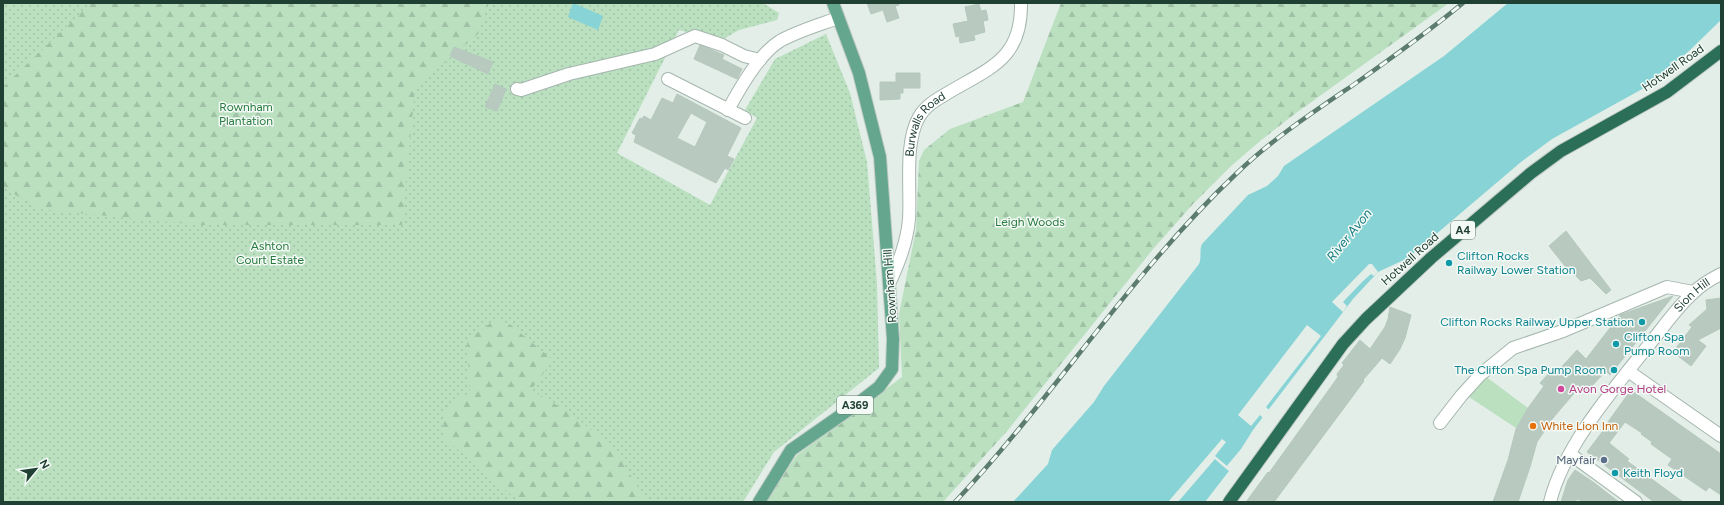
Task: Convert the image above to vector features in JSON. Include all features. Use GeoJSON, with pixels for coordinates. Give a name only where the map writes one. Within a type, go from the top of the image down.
{"type":"FeatureCollection","features":[{"type":"Feature","properties":{"kind":"highway","name":"Hotwell Road"},"geometry":{"type":"LineString","coordinates":[[1229,502],[1347,340],[1366,319],[1431,258],[1531,173],[1561,151],[1667,92],[1721,51]]}},
{"type":"Feature","properties":{"kind":"main road","name":"Rownham Hill"},"geometry":{"type":"LineString","coordinates":[[759,502],[791,450],[863,400],[879,387],[892,369],[893,339],[890,282],[880,157],[858,73],[833,3]]}},
{"type":"Feature","properties":{"kind":"street","name":"Burwalls Road"},"geometry":{"type":"LineString","coordinates":[[890,282],[903,253],[909,220],[911,138],[919,117],[930,104],[1004,57],[1016,40],[1021,19],[1021,3]]}},
{"type":"Feature","properties":{"kind":"street"},"geometry":{"type":"LineString","coordinates":[[728,110],[744,82],[760,60],[780,42],[838,18]]}},
{"type":"Feature","properties":{"kind":"street"},"geometry":{"type":"LineString","coordinates":[[517,89],[522,90],[569,74],[656,54],[695,36],[722,45],[744,56],[760,60]]}},
{"type":"Feature","properties":{"kind":"street"},"geometry":{"type":"LineString","coordinates":[[668,79],[745,118]]}},
{"type":"Feature","properties":{"kind":"street","name":"Sion Hill"},"geometry":{"type":"LineString","coordinates":[[1550,502],[1553,490],[1570,454],[1628,371],[1693,292],[1721,274]]}},
{"type":"Feature","properties":{"kind":"street"},"geometry":{"type":"LineString","coordinates":[[1440,423],[1480,375],[1513,348],[1563,331],[1667,287],[1693,292]]}},
{"type":"Feature","properties":{"kind":"street"},"geometry":{"type":"LineString","coordinates":[[1628,371],[1721,436]]}},
{"type":"Feature","properties":{"kind":"street"},"geometry":{"type":"LineString","coordinates":[[1570,454],[1633,501]]}},
{"type":"Feature","properties":{"kind":"green space","name":"Ashton Court Estate"},"geometry":{"type":"Polygon","coordinates":[[[3,3],[763,3],[779,13],[777,20],[739,30],[720,41],[679,30],[617,153],[710,205],[757,118],[745,110],[775,59],[826,34],[850,93],[867,162],[877,284],[879,368],[774,452],[743,502],[3,502],[3,3]]]}},
{"type":"Feature","properties":{"kind":"green space","name":"Rownham Plantation"},"geometry":{"type":"Polygon","coordinates":[[[91,3],[489,3],[478,34],[415,88],[402,225],[200,225],[38,209],[3,187],[3,87],[91,3]]]}},
{"type":"Feature","properties":{"kind":"green space","name":"Leigh Woods"},"geometry":{"type":"Polygon","coordinates":[[[1061,3],[1449,3],[1292,116],[1230,167],[1193,204],[1154,248],[1008,430],[943,502],[764,502],[797,455],[902,377],[899,314],[916,230],[919,161],[924,150],[950,129],[1023,102],[1061,3]]]}},
{"type":"Feature","properties":{"kind":"green space"},"geometry":{"type":"Polygon","coordinates":[[[496,319],[511,325],[553,360],[531,390],[572,414],[616,452],[647,502],[520,502],[444,438],[443,409],[470,392],[467,340],[496,319]]]}},
{"type":"Feature","properties":{"kind":"green space"},"geometry":{"type":"Polygon","coordinates":[[[1485,376],[1528,408],[1516,428],[1469,397],[1485,376]]]}},
{"type":"Feature","properties":{"kind":"water"},"geometry":{"type":"Polygon","coordinates":[[[573,3],[603,16],[598,30],[568,17],[573,3]]]}},
{"type":"Feature","properties":{"kind":"water","name":"River Avon"},"geometry":{"type":"Polygon","coordinates":[[[1508,3],[1721,3],[1721,20],[1689,51],[1644,88],[1552,139],[1521,162],[1408,258],[1378,272],[1353,299],[1253,430],[1241,449],[1225,468],[1229,471],[1205,502],[1013,502],[1048,464],[1052,450],[1094,402],[1104,386],[1199,264],[1202,244],[1248,195],[1267,186],[1278,176],[1284,166],[1444,56],[1508,3]]]}},
{"type":"Feature","properties":{"kind":"pier"},"geometry":{"type":"Polygon","coordinates":[[[1369,264],[1372,264],[1378,272],[1374,276],[1371,274],[1343,302],[1347,306],[1343,312],[1332,302],[1369,264]]]}},
{"type":"Feature","properties":{"kind":"pier"},"geometry":{"type":"Polygon","coordinates":[[[1307,325],[1321,336],[1266,407],[1269,410],[1263,418],[1260,415],[1251,426],[1238,415],[1307,325]]]}},
{"type":"Feature","properties":{"kind":"pier"},"geometry":{"type":"Polygon","coordinates":[[[1222,439],[1226,442],[1215,456],[1227,466],[1225,468],[1215,459],[1178,502],[1168,502],[1222,439]]]}},
{"type":"Feature","properties":{"kind":"building"},"geometry":{"type":"Polygon","coordinates":[[[867,3],[898,3],[899,5],[895,6],[899,18],[887,22],[883,10],[871,14],[867,3]]]}},
{"type":"Feature","properties":{"kind":"building"},"geometry":{"type":"Polygon","coordinates":[[[979,4],[981,11],[986,10],[988,20],[983,21],[985,32],[974,35],[975,40],[960,43],[959,36],[956,37],[953,24],[968,21],[965,7],[979,4]]]}},
{"type":"Feature","properties":{"kind":"building"},"geometry":{"type":"Polygon","coordinates":[[[700,45],[724,55],[722,59],[742,69],[737,79],[694,59],[700,45]]]}},
{"type":"Feature","properties":{"kind":"building"},"geometry":{"type":"Polygon","coordinates":[[[454,47],[493,62],[488,74],[450,56],[454,47]]]}},
{"type":"Feature","properties":{"kind":"building"},"geometry":{"type":"Polygon","coordinates":[[[896,73],[920,73],[920,88],[903,88],[903,93],[900,93],[900,99],[880,100],[880,82],[896,82],[896,73]]]}},
{"type":"Feature","properties":{"kind":"building"},"geometry":{"type":"Polygon","coordinates":[[[495,84],[506,89],[497,111],[485,107],[495,84]]]}},
{"type":"Feature","properties":{"kind":"building"},"geometry":{"type":"Polygon","coordinates":[[[677,94],[741,128],[727,156],[734,159],[728,170],[725,168],[716,183],[634,142],[636,135],[632,133],[640,118],[642,119],[644,116],[651,120],[662,98],[673,103],[677,94]],[[691,113],[677,138],[695,147],[707,122],[691,113]]]}},
{"type":"Feature","properties":{"kind":"building"},"geometry":{"type":"Polygon","coordinates":[[[1566,231],[1611,290],[1606,294],[1590,278],[1581,281],[1569,271],[1549,246],[1566,231]]]}},
{"type":"Feature","properties":{"kind":"building"},"geometry":{"type":"Polygon","coordinates":[[[1673,296],[1610,375],[1606,371],[1587,391],[1582,387],[1577,392],[1576,391],[1553,418],[1537,442],[1518,502],[1493,502],[1508,460],[1516,429],[1528,408],[1544,386],[1540,383],[1552,370],[1556,373],[1577,350],[1586,359],[1620,315],[1673,296]]]}},
{"type":"Feature","properties":{"kind":"building"},"geometry":{"type":"Polygon","coordinates":[[[1721,298],[1721,328],[1698,340],[1706,346],[1691,366],[1673,352],[1692,327],[1689,325],[1707,309],[1706,300],[1721,298]]]}},
{"type":"Feature","properties":{"kind":"building"},"geometry":{"type":"Polygon","coordinates":[[[1390,307],[1411,315],[1405,338],[1390,364],[1382,358],[1363,380],[1364,381],[1274,502],[1246,502],[1268,472],[1269,473],[1338,377],[1337,374],[1344,365],[1342,363],[1360,340],[1370,349],[1385,327],[1390,307]]]}},
{"type":"Feature","properties":{"kind":"building"},"geometry":{"type":"Polygon","coordinates":[[[1631,390],[1721,454],[1721,495],[1709,487],[1706,491],[1668,465],[1672,459],[1651,444],[1652,442],[1641,434],[1642,433],[1625,422],[1609,443],[1629,459],[1627,461],[1683,502],[1654,502],[1587,452],[1631,390]]]}},
{"type":"Feature","properties":{"kind":"building"},"geometry":{"type":"Polygon","coordinates":[[[1575,470],[1619,502],[1586,502],[1576,499],[1576,502],[1561,502],[1568,480],[1575,470]]]}},
{"type":"Feature","properties":{"kind":"railway"},"geometry":{"type":"LineString","coordinates":[[955,502],[1026,420],[1162,252],[1198,212],[1236,174],[1279,137],[1397,54],[1463,3]]}},
{"type":"Feature","properties":{"kind":"place","name":"Clifton Rocks Railway Lower Station"},"geometry":{"type":"Point","coordinates":[1449,263]}},
{"type":"Feature","properties":{"kind":"place","name":"Clifton Rocks Railway Upper Station"},"geometry":{"type":"Point","coordinates":[1642,322]}},
{"type":"Feature","properties":{"kind":"place","name":"Clifton Spa Pump Room"},"geometry":{"type":"Point","coordinates":[1616,344]}},
{"type":"Feature","properties":{"kind":"place","name":"The Clifton Spa Pump Room"},"geometry":{"type":"Point","coordinates":[1614,370]}},
{"type":"Feature","properties":{"kind":"place","name":"Avon Gorge Hotel"},"geometry":{"type":"Point","coordinates":[1561,389]}},
{"type":"Feature","properties":{"kind":"place","name":"White Lion Inn"},"geometry":{"type":"Point","coordinates":[1533,426]}},
{"type":"Feature","properties":{"kind":"place","name":"Mayfair"},"geometry":{"type":"Point","coordinates":[1604,460]}},
{"type":"Feature","properties":{"kind":"place","name":"Keith Floyd"},"geometry":{"type":"Point","coordinates":[1615,473]}}]}
